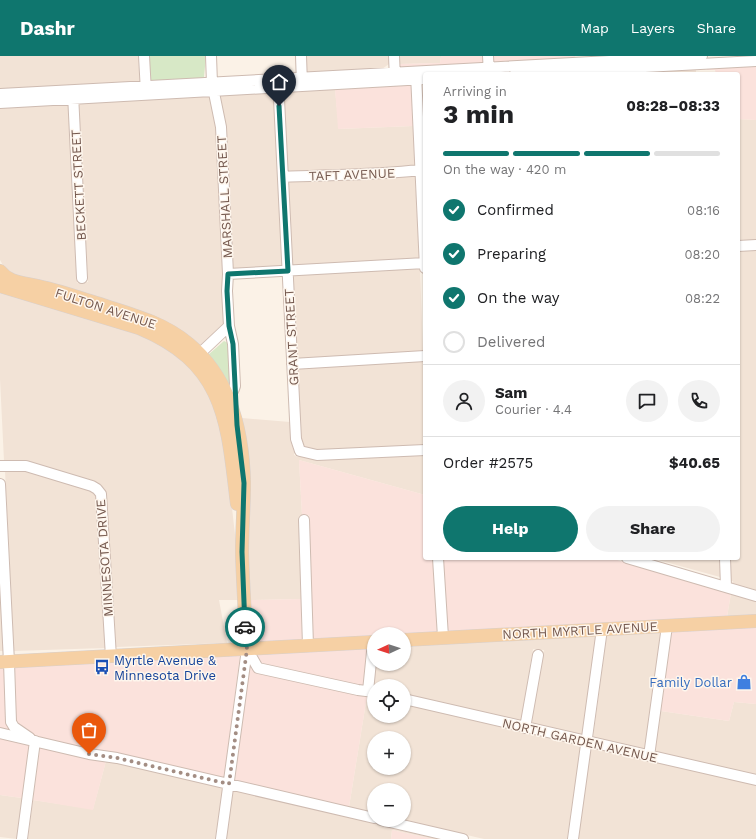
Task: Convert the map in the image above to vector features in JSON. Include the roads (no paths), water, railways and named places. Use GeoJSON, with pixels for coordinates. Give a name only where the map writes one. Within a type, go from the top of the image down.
{"type":"FeatureCollection","features":[{"type":"Feature","properties":{"kind":"main road","name":"FULTON AVENUE"},"geometry":{"type":"LineString","coordinates":[[0,270],[11,280],[45,288],[154,322],[177,335],[196,357],[219,379]]}},
{"type":"Feature","properties":{"kind":"main road","name":"FULTON AVENUE"},"geometry":{"type":"LineString","coordinates":[[0,286],[155,334],[196,357],[214,392]]}},
{"type":"Feature","properties":{"kind":"main road","name":"MARSHALL STREET"},"geometry":{"type":"LineString","coordinates":[[219,379],[231,391],[237,425],[244,483],[242,552]]}},
{"type":"Feature","properties":{"kind":"main road","name":"MARSHALL STREET"},"geometry":{"type":"LineString","coordinates":[[214,392],[225,419],[228,435],[242,552],[247,649]]}},
{"type":"Feature","properties":{"kind":"main road","name":"NORTH MYRTLE AVENUE"},"geometry":{"type":"LineString","coordinates":[[411,639],[756,621]]}},
{"type":"Feature","properties":{"kind":"main road"},"geometry":{"type":"LineString","coordinates":[[5,662],[367,642]]}},
{"type":"Feature","properties":{"kind":"street"},"geometry":{"type":"LineString","coordinates":[[144,56],[146,91]]}},
{"type":"Feature","properties":{"kind":"street","name":"MARSHALL STREET"},"geometry":{"type":"LineString","coordinates":[[211,56],[213,87],[221,127],[228,274],[227,291],[229,326],[233,344],[231,391]]}},
{"type":"Feature","properties":{"kind":"street"},"geometry":{"type":"LineString","coordinates":[[301,56],[302,82]]}},
{"type":"Feature","properties":{"kind":"street"},"geometry":{"type":"LineString","coordinates":[[394,56],[395,77]]}},
{"type":"Feature","properties":{"kind":"street"},"geometry":{"type":"LineString","coordinates":[[488,56],[488,71]]}},
{"type":"Feature","properties":{"kind":"street"},"geometry":{"type":"LineString","coordinates":[[538,72],[561,70],[581,63],[675,60],[701,63],[756,61]]}},
{"type":"Feature","properties":{"kind":"street"},"geometry":{"type":"LineString","coordinates":[[476,72],[561,70]]}},
{"type":"Feature","properties":{"kind":"street"},"geometry":{"type":"LineString","coordinates":[[0,103],[73,95],[278,83],[419,77],[420,170],[423,226]]}},
{"type":"Feature","properties":{"kind":"street","name":"GRANT STREET"},"geometry":{"type":"LineString","coordinates":[[278,83],[296,440],[300,451],[316,455],[423,450]]}},
{"type":"Feature","properties":{"kind":"street"},"geometry":{"type":"LineString","coordinates":[[0,94],[73,95]]}},
{"type":"Feature","properties":{"kind":"street","name":"BECKETT STREET"},"geometry":{"type":"LineString","coordinates":[[73,95],[82,278]]}},
{"type":"Feature","properties":{"kind":"street","name":"TAFT AVENUE"},"geometry":{"type":"LineString","coordinates":[[283,177],[390,173],[420,170]]}},
{"type":"Feature","properties":{"kind":"street"},"geometry":{"type":"LineString","coordinates":[[740,246],[756,245]]}},
{"type":"Feature","properties":{"kind":"street"},"geometry":{"type":"LineString","coordinates":[[228,274],[423,263]]}},
{"type":"Feature","properties":{"kind":"street"},"geometry":{"type":"LineString","coordinates":[[196,357],[229,326]]}},
{"type":"Feature","properties":{"kind":"street"},"geometry":{"type":"LineString","coordinates":[[292,364],[423,356]]}},
{"type":"Feature","properties":{"kind":"street"},"geometry":{"type":"LineString","coordinates":[[214,392],[219,396],[231,391]]}},
{"type":"Feature","properties":{"kind":"street","name":"MINNESOTA DRIVE"},"geometry":{"type":"LineString","coordinates":[[0,466],[26,466],[92,486],[101,494],[111,656]]}},
{"type":"Feature","properties":{"kind":"street"},"geometry":{"type":"LineString","coordinates":[[0,484],[5,662],[11,722],[14,727],[36,741]]}},
{"type":"Feature","properties":{"kind":"street"},"geometry":{"type":"LineString","coordinates":[[304,520],[308,646]]}},
{"type":"Feature","properties":{"kind":"street"},"geometry":{"type":"LineString","coordinates":[[438,560],[443,637]]}},
{"type":"Feature","properties":{"kind":"street"},"geometry":{"type":"LineString","coordinates":[[634,560],[756,596]]}},
{"type":"Feature","properties":{"kind":"street"},"geometry":{"type":"LineString","coordinates":[[725,560],[726,587]]}},
{"type":"Feature","properties":{"kind":"street"},"geometry":{"type":"LineString","coordinates":[[649,756],[667,626]]}},
{"type":"Feature","properties":{"kind":"street"},"geometry":{"type":"LineString","coordinates":[[573,839],[602,629]]}},
{"type":"Feature","properties":{"kind":"street"},"geometry":{"type":"LineString","coordinates":[[247,649],[258,668],[367,691]]}},
{"type":"Feature","properties":{"kind":"street","name":"MARSHALL STREET"},"geometry":{"type":"LineString","coordinates":[[221,839],[247,649]]}},
{"type":"Feature","properties":{"kind":"street"},"geometry":{"type":"LineString","coordinates":[[525,728],[538,654]]}},
{"type":"Feature","properties":{"kind":"street","name":"NORTH GARDEN AVENUE"},"geometry":{"type":"LineString","coordinates":[[411,701],[756,780]]}},
{"type":"Feature","properties":{"kind":"street"},"geometry":{"type":"LineString","coordinates":[[0,733],[89,754],[117,758],[367,816]]}},
{"type":"Feature","properties":{"kind":"street"},"geometry":{"type":"LineString","coordinates":[[22,839],[36,741]]}},
{"type":"Feature","properties":{"kind":"street"},"geometry":{"type":"LineString","coordinates":[[411,827],[463,839]]}},
{"type":"Feature","properties":{"kind":"place","name":"Myrtle Avenue & Minnesota Drive"},"geometry":{"type":"Point","coordinates":[102,667]}},
{"type":"Feature","properties":{"kind":"place","name":"Family Dollar"},"geometry":{"type":"Point","coordinates":[744,682]}}]}
